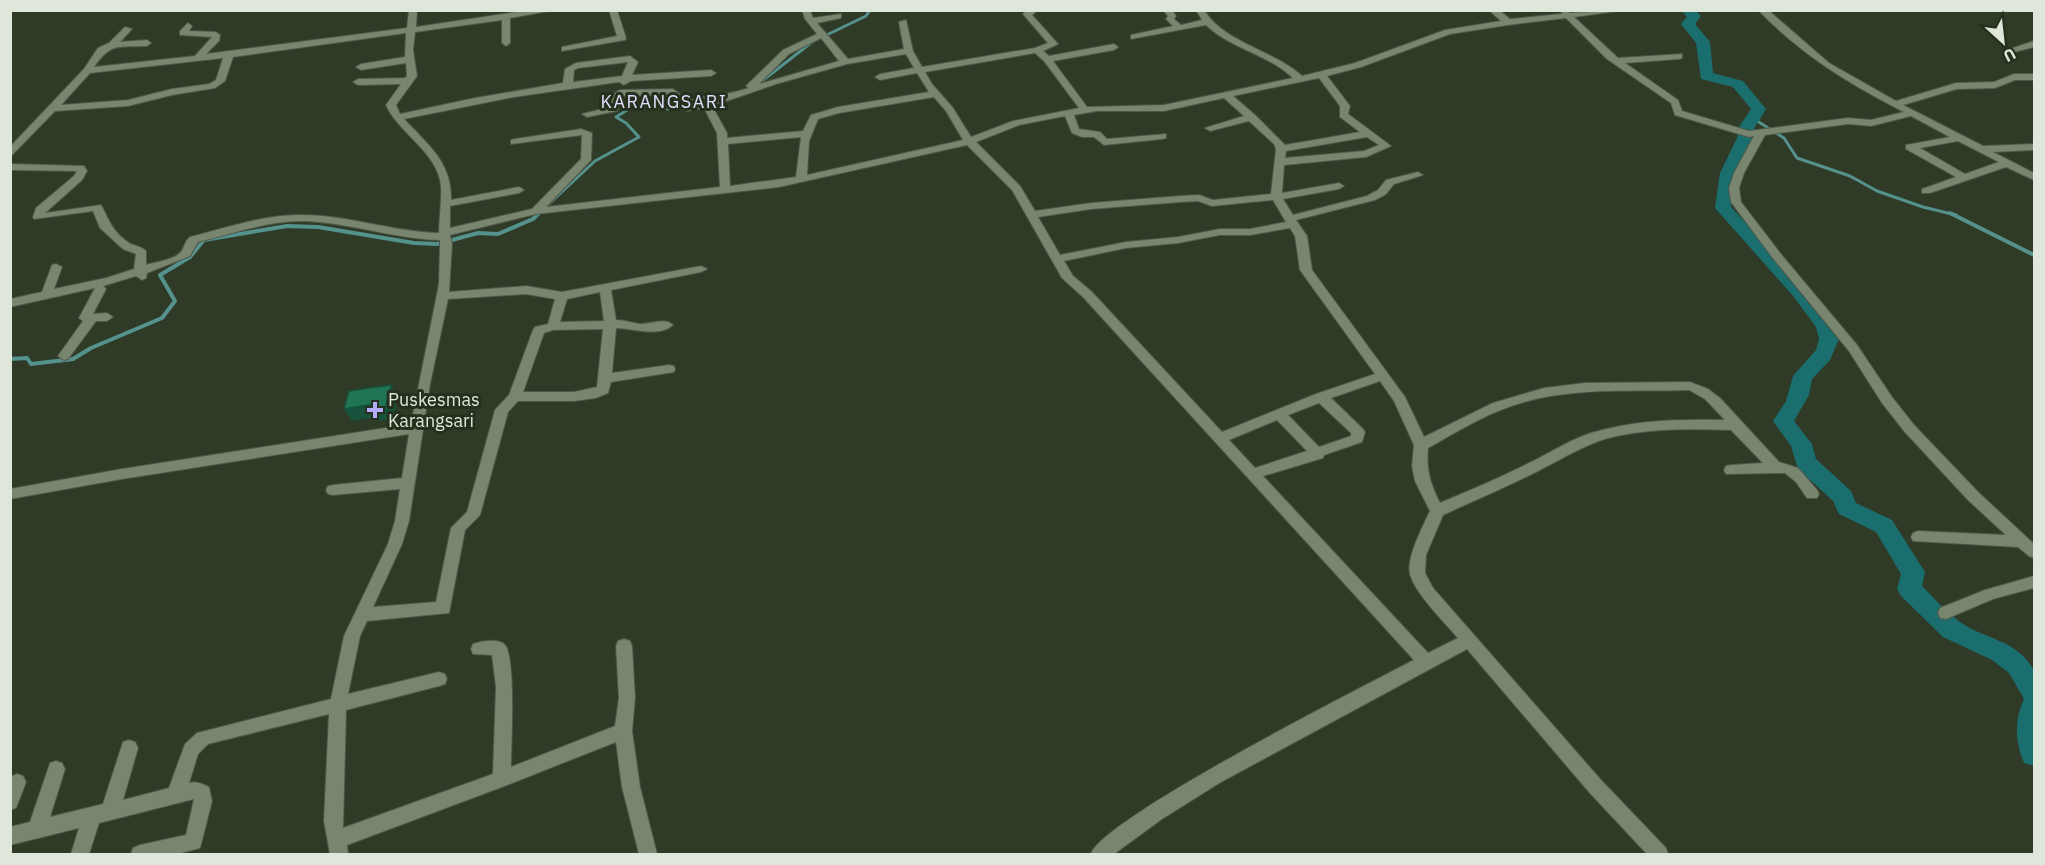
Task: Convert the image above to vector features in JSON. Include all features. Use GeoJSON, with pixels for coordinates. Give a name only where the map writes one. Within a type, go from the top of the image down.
{"type":"FeatureCollection","features":[{"type":"Feature","properties":{"kind":"street"},"geometry":{"type":"LineString","coordinates":[[412,10],[410,81],[394,99],[392,105],[397,118],[435,158],[442,170],[446,185],[442,296],[409,483],[395,544],[352,636],[338,703],[333,820],[337,847],[623,731]]}},
{"type":"Feature","properties":{"kind":"street"},"geometry":{"type":"LineString","coordinates":[[87,71],[410,31],[551,10]]}},
{"type":"Feature","properties":{"kind":"street"},"geometry":{"type":"LineString","coordinates":[[587,114],[614,109],[633,62],[613,10]]}},
{"type":"Feature","properties":{"kind":"street"},"geometry":{"type":"LineString","coordinates":[[806,10],[811,21],[844,62]]}},
{"type":"Feature","properties":{"kind":"street"},"geometry":{"type":"LineString","coordinates":[[880,77],[1037,50],[1054,44],[1026,13],[1034,10]]}},
{"type":"Feature","properties":{"kind":"street"},"geometry":{"type":"LineString","coordinates":[[1167,10],[1172,15],[1170,19],[1179,28]]}},
{"type":"Feature","properties":{"kind":"street"},"geometry":{"type":"LineString","coordinates":[[1200,10],[1206,22],[1243,46],[1282,64],[1300,79]]}},
{"type":"Feature","properties":{"kind":"street"},"geometry":{"type":"LineString","coordinates":[[1493,10],[1508,22]]}},
{"type":"Feature","properties":{"kind":"street"},"geometry":{"type":"LineString","coordinates":[[10,308],[109,281],[186,254],[190,242],[194,239],[302,218],[445,238],[537,211],[801,179],[969,141],[1016,123],[1085,110],[1121,107],[1164,108],[1321,75],[1358,65],[1435,35],[1566,13],[1621,10]]}},
{"type":"Feature","properties":{"kind":"street"},"geometry":{"type":"LineString","coordinates":[[1762,10],[1826,65],[2034,177]]}},
{"type":"Feature","properties":{"kind":"street"},"geometry":{"type":"LineString","coordinates":[[1566,13],[1615,61],[1675,102],[1678,113],[1754,133],[1779,132],[1838,122],[1876,122],[1913,113]]}},
{"type":"Feature","properties":{"kind":"street"},"geometry":{"type":"LineString","coordinates":[[506,16],[506,43]]}},
{"type":"Feature","properties":{"kind":"street"},"geometry":{"type":"LineString","coordinates":[[811,21],[838,16]]}},
{"type":"Feature","properties":{"kind":"street"},"geometry":{"type":"LineString","coordinates":[[903,22],[909,51],[919,70],[950,110],[969,141],[1007,177],[1033,215],[1068,278],[1087,294],[1425,661]]}},
{"type":"Feature","properties":{"kind":"street"},"geometry":{"type":"LineString","coordinates":[[1134,37],[1206,22]]}},
{"type":"Feature","properties":{"kind":"street"},"geometry":{"type":"LineString","coordinates":[[188,26],[183,33],[216,34],[216,39],[199,56]]}},
{"type":"Feature","properties":{"kind":"street"},"geometry":{"type":"LineString","coordinates":[[10,154],[55,108],[87,71],[101,50],[112,45],[128,29]]}},
{"type":"Feature","properties":{"kind":"street"},"geometry":{"type":"LineString","coordinates":[[751,89],[786,52],[822,36]]}},
{"type":"Feature","properties":{"kind":"street"},"geometry":{"type":"LineString","coordinates":[[565,49],[622,38]]}},
{"type":"Feature","properties":{"kind":"street"},"geometry":{"type":"LineString","coordinates":[[112,45],[147,43]]}},
{"type":"Feature","properties":{"kind":"street"},"geometry":{"type":"LineString","coordinates":[[2014,49],[2034,44]]}},
{"type":"Feature","properties":{"kind":"street"},"geometry":{"type":"LineString","coordinates":[[582,64],[587,46]]}},
{"type":"Feature","properties":{"kind":"street"},"geometry":{"type":"LineString","coordinates":[[1047,58],[1114,47]]}},
{"type":"Feature","properties":{"kind":"street"},"geometry":{"type":"LineString","coordinates":[[1037,50],[1047,58],[1085,110]]}},
{"type":"Feature","properties":{"kind":"street"},"geometry":{"type":"LineString","coordinates":[[620,93],[707,105],[723,96],[837,66],[844,62],[909,51]]}},
{"type":"Feature","properties":{"kind":"street"},"geometry":{"type":"LineString","coordinates":[[55,108],[123,104],[212,86],[219,81],[229,54]]}},
{"type":"Feature","properties":{"kind":"street"},"geometry":{"type":"LineString","coordinates":[[1615,61],[1679,56]]}},
{"type":"Feature","properties":{"kind":"street"},"geometry":{"type":"LineString","coordinates":[[361,67],[411,59]]}},
{"type":"Feature","properties":{"kind":"street"},"geometry":{"type":"LineString","coordinates":[[568,84],[570,69],[582,64],[630,59]]}},
{"type":"Feature","properties":{"kind":"street"},"geometry":{"type":"LineString","coordinates":[[397,118],[568,84],[626,77],[711,73]]}},
{"type":"Feature","properties":{"kind":"street"},"geometry":{"type":"LineString","coordinates":[[1280,156],[1366,154],[1386,146],[1344,115],[1345,106],[1321,75]]}},
{"type":"Feature","properties":{"kind":"street"},"geometry":{"type":"LineString","coordinates":[[1895,104],[1956,86],[1995,85],[2012,78],[2034,77]]}},
{"type":"Feature","properties":{"kind":"street"},"geometry":{"type":"LineString","coordinates":[[358,82],[410,81]]}},
{"type":"Feature","properties":{"kind":"street"},"geometry":{"type":"LineString","coordinates":[[801,179],[804,141],[814,117],[936,94]]}},
{"type":"Feature","properties":{"kind":"street"},"geometry":{"type":"LineString","coordinates":[[1225,94],[1275,137],[1280,156],[1276,197],[1301,236],[1302,258],[1306,270],[1400,400],[1421,445],[1419,466],[1422,481],[1437,511]]}},
{"type":"Feature","properties":{"kind":"street"},"geometry":{"type":"LineString","coordinates":[[707,105],[720,129],[725,190]]}},
{"type":"Feature","properties":{"kind":"street"},"geometry":{"type":"LineString","coordinates":[[1069,113],[1075,131],[1082,134],[1097,134],[1104,141],[1161,136]]}},
{"type":"Feature","properties":{"kind":"street"},"geometry":{"type":"LineString","coordinates":[[1210,128],[1252,117]]}},
{"type":"Feature","properties":{"kind":"street"},"geometry":{"type":"LineString","coordinates":[[515,142],[587,133],[586,160],[537,211]]}},
{"type":"Feature","properties":{"kind":"street"},"geometry":{"type":"LineString","coordinates":[[722,142],[808,133]]}},
{"type":"Feature","properties":{"kind":"street"},"geometry":{"type":"LineString","coordinates":[[1280,156],[1370,133]]}},
{"type":"Feature","properties":{"kind":"street"},"geometry":{"type":"LineString","coordinates":[[1754,133],[1734,188],[1736,202],[1776,255],[1853,348],[1887,400],[1909,428],[1973,496],[2034,552]]}},
{"type":"Feature","properties":{"kind":"street"},"geometry":{"type":"LineString","coordinates":[[1960,138],[1909,146],[1965,178]]}},
{"type":"Feature","properties":{"kind":"street"},"geometry":{"type":"LineString","coordinates":[[1980,149],[2034,147]]}},
{"type":"Feature","properties":{"kind":"street"},"geometry":{"type":"LineString","coordinates":[[1926,191],[2007,163]]}},
{"type":"Feature","properties":{"kind":"street"},"geometry":{"type":"LineString","coordinates":[[10,166],[80,168],[82,171],[78,178],[40,210],[38,216],[97,207],[104,226],[127,247],[137,249],[142,253],[145,268],[141,277],[100,289],[10,303]]}},
{"type":"Feature","properties":{"kind":"street"},"geometry":{"type":"LineString","coordinates":[[1058,259],[1126,245],[1178,240],[1220,232],[1250,232],[1371,198],[1382,192],[1390,182],[1418,175]]}},
{"type":"Feature","properties":{"kind":"street"},"geometry":{"type":"LineString","coordinates":[[1033,215],[1092,206],[1180,199],[1199,198],[1212,203],[1276,197],[1339,186]]}},
{"type":"Feature","properties":{"kind":"street"},"geometry":{"type":"LineString","coordinates":[[446,204],[519,190]]}},
{"type":"Feature","properties":{"kind":"street"},"geometry":{"type":"LineString","coordinates":[[54,295],[56,267]]}},
{"type":"Feature","properties":{"kind":"street"},"geometry":{"type":"LineString","coordinates":[[442,296],[515,290],[562,296],[701,269]]}},
{"type":"Feature","properties":{"kind":"street"},"geometry":{"type":"LineString","coordinates":[[100,289],[85,318],[107,317]]}},
{"type":"Feature","properties":{"kind":"street"},"geometry":{"type":"LineString","coordinates":[[515,397],[597,393],[603,390],[611,325],[605,289]]}},
{"type":"Feature","properties":{"kind":"street"},"geometry":{"type":"LineString","coordinates":[[554,326],[562,296]]}},
{"type":"Feature","properties":{"kind":"street"},"geometry":{"type":"LineString","coordinates":[[64,356],[93,318]]}},
{"type":"Feature","properties":{"kind":"street"},"geometry":{"type":"LineString","coordinates":[[360,615],[443,608],[458,528],[473,515],[502,410],[515,397],[539,330],[554,326],[627,324],[637,328],[667,325]]}},
{"type":"Feature","properties":{"kind":"street"},"geometry":{"type":"LineString","coordinates":[[606,378],[669,369]]}},
{"type":"Feature","properties":{"kind":"street"},"geometry":{"type":"LineString","coordinates":[[1220,438],[1321,397],[1382,376]]}},
{"type":"Feature","properties":{"kind":"street"},"geometry":{"type":"LineString","coordinates":[[1421,445],[1482,414],[1525,396],[1583,388],[1690,386],[1708,396],[1775,467]]}},
{"type":"Feature","properties":{"kind":"street"},"geometry":{"type":"LineString","coordinates":[[1253,474],[1355,441],[1359,435],[1321,397]]}},
{"type":"Feature","properties":{"kind":"street"},"geometry":{"type":"LineString","coordinates":[[1279,414],[1318,454]]}},
{"type":"Feature","properties":{"kind":"street"},"geometry":{"type":"LineString","coordinates":[[1659,855],[1595,786],[1428,592],[1417,573],[1419,555],[1437,511],[1534,467],[1573,445],[1622,430],[1685,424],[1735,425]]}},
{"type":"Feature","properties":{"kind":"street"},"geometry":{"type":"LineString","coordinates":[[10,494],[122,474],[417,428]]}},
{"type":"Feature","properties":{"kind":"street"},"geometry":{"type":"LineString","coordinates":[[1731,470],[1784,467],[1796,473],[1812,494]]}},
{"type":"Feature","properties":{"kind":"street"},"geometry":{"type":"LineString","coordinates":[[333,490],[409,483]]}},
{"type":"Feature","properties":{"kind":"street"},"geometry":{"type":"LineString","coordinates":[[1918,537],[2022,541]]}},
{"type":"Feature","properties":{"kind":"street"},"geometry":{"type":"LineString","coordinates":[[1946,613],[1990,594],[2034,582]]}},
{"type":"Feature","properties":{"kind":"street"},"geometry":{"type":"LineString","coordinates":[[1100,855],[1158,809],[1197,786],[1425,661],[1470,640]]}},
{"type":"Feature","properties":{"kind":"street"},"geometry":{"type":"LineString","coordinates":[[624,646],[627,698],[623,731],[631,787],[648,855]]}},
{"type":"Feature","properties":{"kind":"street"},"geometry":{"type":"LineString","coordinates":[[479,649],[497,648],[499,650],[504,687],[502,779]]}},
{"type":"Feature","properties":{"kind":"street"},"geometry":{"type":"LineString","coordinates":[[176,795],[191,750],[203,738],[439,679]]}},
{"type":"Feature","properties":{"kind":"street"},"geometry":{"type":"LineString","coordinates":[[80,855],[101,814],[129,748]]}},
{"type":"Feature","properties":{"kind":"street"},"geometry":{"type":"LineString","coordinates":[[37,830],[56,769]]}},
{"type":"Feature","properties":{"kind":"street"},"geometry":{"type":"LineString","coordinates":[[10,802],[17,782]]}},
{"type":"Feature","properties":{"kind":"street"},"geometry":{"type":"LineString","coordinates":[[10,836],[196,790],[203,793],[191,848],[140,855]]}},
{"type":"Feature","properties":{"kind":"building"},"geometry":{"type":"Polygon","coordinates":[[[391,385],[386,406],[373,408],[374,404],[344,409],[349,391],[391,385]]]}},
{"type":"Feature","properties":{"kind":"waterway"},"geometry":{"type":"LineString","coordinates":[[757,85],[812,42],[866,16],[870,10]]}},
{"type":"Feature","properties":{"kind":"waterway"},"geometry":{"type":"LineString","coordinates":[[1687,10],[1694,16],[1688,24],[1703,42],[1706,76],[1738,84],[1759,109],[1747,127],[1745,138],[1728,173],[1723,208],[1816,311],[1826,327],[1829,339],[1823,355],[1803,376],[1797,401],[1783,421],[1801,444],[1806,463],[1843,497],[1847,508],[1884,526],[1900,555],[1913,572],[1909,589],[1952,630],[2001,652],[2018,665],[2034,692]]}},
{"type":"Feature","properties":{"kind":"waterway"},"geometry":{"type":"LineString","coordinates":[[537,215],[595,161],[639,137],[626,123],[616,117],[635,105],[668,109],[689,100],[730,94]]}},
{"type":"Feature","properties":{"kind":"waterway"},"geometry":{"type":"LineString","coordinates":[[1754,119],[1784,138],[1797,158],[1850,176],[1877,191],[1952,214]]}},
{"type":"Feature","properties":{"kind":"waterway"},"geometry":{"type":"LineString","coordinates":[[1952,214],[2034,255]]}},
{"type":"Feature","properties":{"kind":"waterway"},"geometry":{"type":"LineString","coordinates":[[10,359],[27,358],[31,364],[73,359],[91,348],[162,318],[175,301],[160,275],[190,257],[204,240],[287,226],[318,227],[414,243],[437,244],[478,233],[498,234],[533,219],[537,215]]}},
{"type":"Feature","properties":{"kind":"waterway"},"geometry":{"type":"LineString","coordinates":[[2034,705],[2029,733],[2034,754]]}},
{"type":"Feature","properties":{"kind":"place","name":"Puskesmas Karangsari"},"geometry":{"type":"Point","coordinates":[375,410]}},
{"type":"Feature","properties":{"kind":"district","name":"KARANGSARI"},"geometry":{"type":"Point","coordinates":[664,102]}}]}
